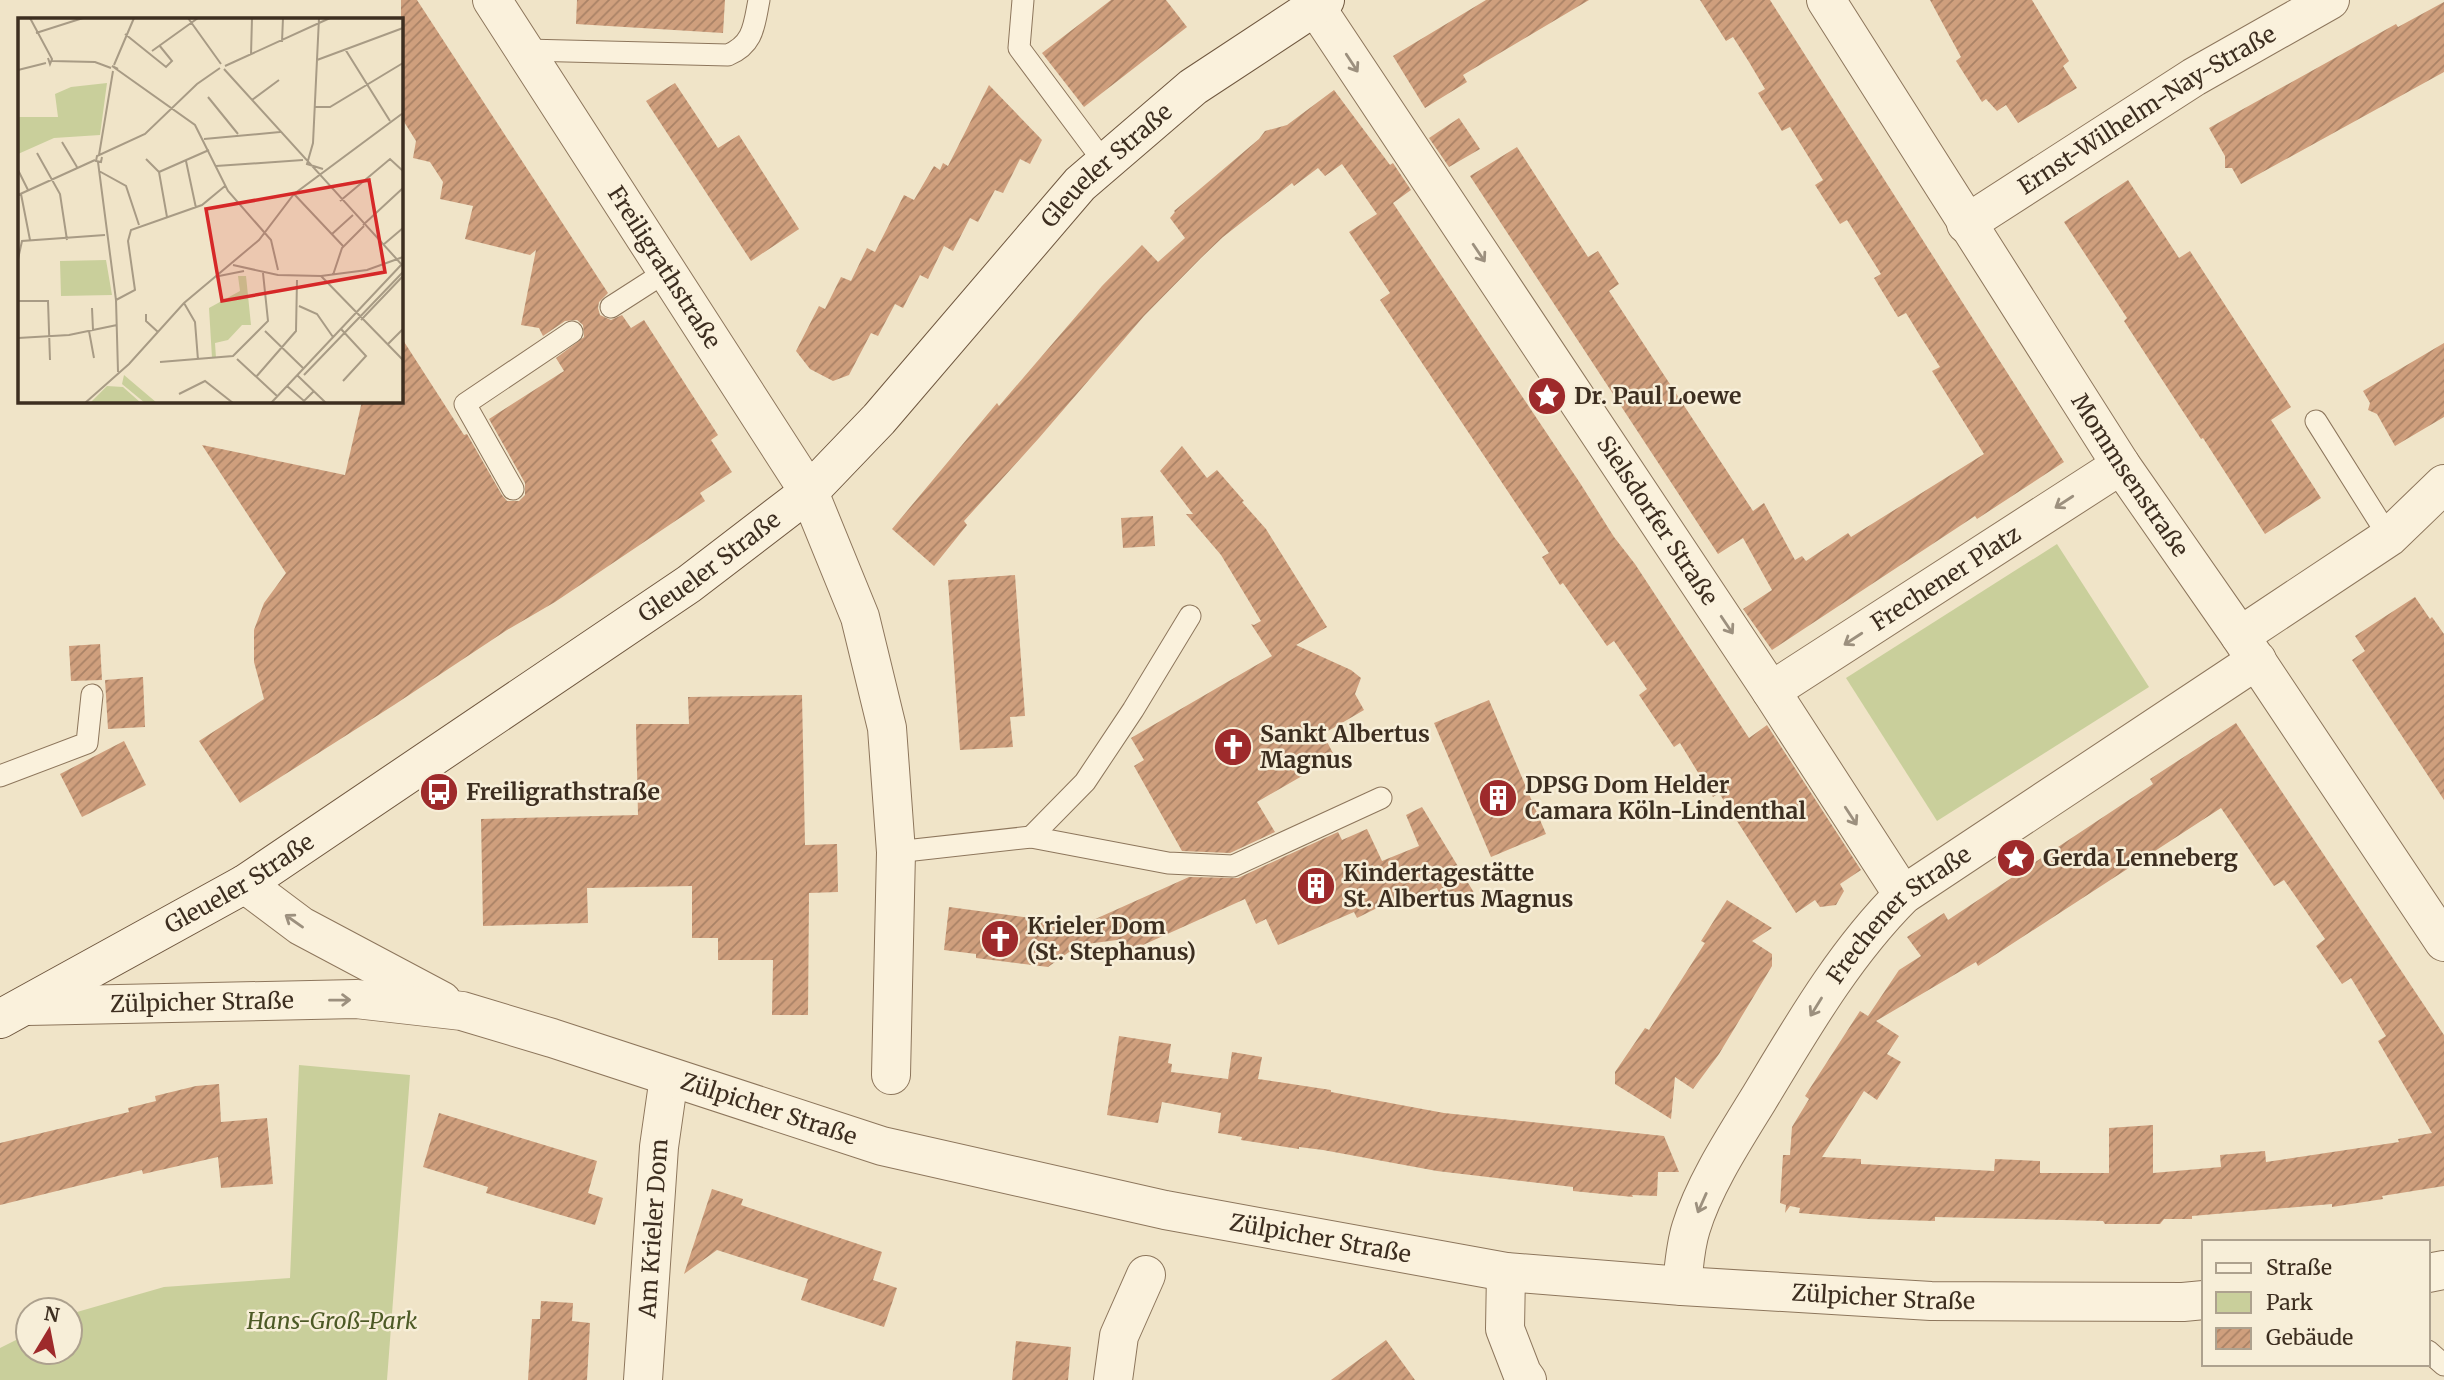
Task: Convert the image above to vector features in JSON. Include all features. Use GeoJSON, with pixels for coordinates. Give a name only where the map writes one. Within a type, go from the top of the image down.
{"type":"FeatureCollection","features":[{"type":"Feature","properties":{"kind":"street","name":"Freiligrathstraße"},"geometry":{"type":"LineString","coordinates":[[492,0],[808,492],[860,617],[887,728],[895,852],[891,1075]]}},
{"type":"Feature","properties":{"kind":"street","name":"Mommsenstraße"},"geometry":{"type":"LineString","coordinates":[[1826,0],[2122,465],[2444,942]]}},
{"type":"Feature","properties":{"kind":"street","name":"Ernst-Wilhelm-Nay-Straße"},"geometry":{"type":"LineString","coordinates":[[1966,223],[2194,76],[2330,0]]}},
{"type":"Feature","properties":{"kind":"street","name":"Gleueler Straße"},"geometry":{"type":"LineString","coordinates":[[13,1013],[245,884],[688,584],[808,492],[879,419],[1080,184],[1192,87],[1320,3]]}},
{"type":"Feature","properties":{"kind":"street","name":"Sielsdorfer Straße"},"geometry":{"type":"LineString","coordinates":[[1320,3],[1903,895]]}},
{"type":"Feature","properties":{"kind":"street","name":"Frechener Platz"},"geometry":{"type":"LineString","coordinates":[[1772,691],[2122,465]]}},
{"type":"Feature","properties":{"kind":"street","name":"Frechener Straße"},"geometry":{"type":"LineString","coordinates":[[1682,1286],[1692,1225],[1722,1160],[1833,979],[1876,922],[1903,895],[2248,648],[2389,537],[2442,490]]}},
{"type":"Feature","properties":{"kind":"street","name":"Zülpicher Straße"},"geometry":{"type":"LineString","coordinates":[[245,884],[301,926],[462,1011],[882,1146],[1165,1210],[1506,1272],[1931,1301],[2202,1300]]}},
{"type":"Feature","properties":{"kind":"street","name":"Zülpicher Straße"},"geometry":{"type":"LineString","coordinates":[[13,1013],[356,999],[462,1011]]}},
{"type":"Feature","properties":{"kind":"street","name":"Am Krieler Dom"},"geometry":{"type":"LineString","coordinates":[[643,1380],[659,1147],[669,1077]]}},
{"type":"Feature","properties":{"kind":"street"},"geometry":{"type":"LineString","coordinates":[[1506,1272],[1506,1329],[1527,1380]]}},
{"type":"Feature","properties":{"kind":"street"},"geometry":{"type":"LineString","coordinates":[[1113,1380],[1119,1336],[1146,1275]]}},
{"type":"Feature","properties":{"kind":"lane"},"geometry":{"type":"LineString","coordinates":[[526,50],[728,55],[742,49],[752,34],[759,0]]}},
{"type":"Feature","properties":{"kind":"lane"},"geometry":{"type":"LineString","coordinates":[[1023,0],[1019,48],[1104,162]]}},
{"type":"Feature","properties":{"kind":"lane"},"geometry":{"type":"LineString","coordinates":[[611,307],[667,271]]}},
{"type":"Feature","properties":{"kind":"lane"},"geometry":{"type":"LineString","coordinates":[[513,489],[465,404],[572,332]]}},
{"type":"Feature","properties":{"kind":"lane"},"geometry":{"type":"LineString","coordinates":[[2316,421],[2389,537]]}},
{"type":"Feature","properties":{"kind":"lane"},"geometry":{"type":"LineString","coordinates":[[1031,837],[1085,782],[1190,616]]}},
{"type":"Feature","properties":{"kind":"lane"},"geometry":{"type":"LineString","coordinates":[[0,776],[87,743],[92,695]]}},
{"type":"Feature","properties":{"kind":"lane"},"geometry":{"type":"LineString","coordinates":[[895,852],[1031,837],[1168,863],[1233,866],[1381,798]]}},
{"type":"Feature","properties":{"kind":"lane"},"geometry":{"type":"LineString","coordinates":[[2430,1352],[2444,1365]]}},
{"type":"Feature","properties":{"kind":"green space"},"geometry":{"type":"Polygon","coordinates":[[[2057,544],[2149,687],[1937,821],[1846,678],[2057,544]]]}},
{"type":"Feature","properties":{"kind":"green space","name":"Hans-Groß-Park"},"geometry":{"type":"Polygon","coordinates":[[[299,1065],[410,1075],[387,1380],[0,1380],[0,1348],[14,1341],[14,1366],[84,1366],[84,1310],[164,1287],[290,1278],[299,1065]]]}},
{"type":"Feature","properties":{"kind":"building"},"geometry":{"type":"Polygon","coordinates":[[[401,0],[417,0],[608,293],[599,302],[600,315],[611,320],[622,315],[631,328],[644,320],[718,435],[711,440],[732,472],[700,493],[705,501],[555,602],[507,630],[240,803],[199,741],[264,699],[254,662],[254,630],[264,603],[286,573],[202,445],[345,475],[362,402],[402,402],[402,339],[464,435],[467,434],[502,495],[507,501],[519,501],[525,495],[525,483],[489,419],[564,371],[556,358],[584,337],[583,325],[577,320],[565,321],[543,336],[539,328],[521,325],[536,250],[530,255],[465,239],[473,206],[440,199],[443,182],[430,162],[413,158],[416,141],[402,119],[401,0]]]}},
{"type":"Feature","properties":{"kind":"building"},"geometry":{"type":"Polygon","coordinates":[[[577,0],[725,0],[723,33],[576,24],[577,0]]]}},
{"type":"Feature","properties":{"kind":"building"},"geometry":{"type":"Polygon","coordinates":[[[1111,0],[1166,0],[1187,27],[1084,107],[1042,53],[1111,0]]]}},
{"type":"Feature","properties":{"kind":"building"},"geometry":{"type":"Polygon","coordinates":[[[1486,0],[1589,0],[1463,75],[1467,82],[1425,108],[1393,56],[1486,0]]]}},
{"type":"Feature","properties":{"kind":"building"},"geometry":{"type":"Polygon","coordinates":[[[1700,0],[1770,0],[2064,462],[1977,519],[1975,516],[1772,650],[1743,609],[1772,590],[1743,538],[1718,554],[1470,176],[1517,147],[1588,257],[1598,251],[1619,284],[1609,291],[1753,511],[1764,503],[1795,560],[1802,556],[1806,561],[1848,533],[1851,537],[1984,454],[1932,371],[1940,367],[1906,313],[1898,317],[1874,278],[1881,274],[1847,220],[1840,224],[1815,185],[1823,180],[1790,127],[1782,131],[1758,93],[1765,89],[1749,62],[1733,37],[1726,41],[1700,0]]]}},
{"type":"Feature","properties":{"kind":"building"},"geometry":{"type":"Polygon","coordinates":[[[1930,0],[2032,0],[2069,61],[2063,66],[2077,88],[2018,123],[2006,105],[1997,111],[1986,99],[1982,102],[1956,61],[1961,57],[1930,0]]]}},
{"type":"Feature","properties":{"kind":"building"},"geometry":{"type":"Polygon","coordinates":[[[2444,2],[2444,72],[2241,184],[2232,168],[2225,168],[2225,156],[2209,128],[2396,24],[2398,27],[2444,2]]]}},
{"type":"Feature","properties":{"kind":"building"},"geometry":{"type":"Polygon","coordinates":[[[675,83],[718,148],[739,135],[799,229],[751,261],[646,101],[675,83]]]}},
{"type":"Feature","properties":{"kind":"building"},"geometry":{"type":"Polygon","coordinates":[[[989,85],[1042,140],[1030,164],[1020,159],[1003,193],[995,190],[978,222],[970,218],[953,251],[944,246],[928,279],[920,275],[903,308],[895,304],[878,336],[871,333],[849,375],[833,381],[810,369],[796,351],[819,306],[825,309],[841,277],[851,281],[867,248],[875,252],[904,195],[914,200],[934,166],[940,170],[943,163],[948,166],[989,85]]]}},
{"type":"Feature","properties":{"kind":"building"},"geometry":{"type":"Polygon","coordinates":[[[1334,90],[1390,165],[1393,163],[1411,190],[1393,203],[1749,738],[1767,725],[1861,870],[1840,884],[1844,891],[1836,905],[1820,907],[1815,900],[1796,913],[1719,793],[1713,797],[1680,743],[1674,747],[1639,695],[1647,689],[1614,641],[1607,646],[1563,583],[1560,585],[1542,557],[1549,553],[1380,300],[1390,293],[1349,232],[1377,214],[1342,164],[1325,176],[1318,168],[1294,186],[1292,183],[1223,237],[1201,258],[1144,316],[964,521],[967,525],[934,566],[892,529],[997,403],[999,406],[1102,286],[1142,245],[1158,262],[1185,238],[1170,218],[1174,211],[1265,131],[1287,125],[1334,90]]]}},
{"type":"Feature","properties":{"kind":"building"},"geometry":{"type":"Polygon","coordinates":[[[1459,118],[1480,149],[1449,167],[1429,138],[1459,118]]]}},
{"type":"Feature","properties":{"kind":"building"},"geometry":{"type":"Polygon","coordinates":[[[2128,180],[2179,258],[2190,251],[2291,407],[2271,420],[2321,498],[2265,534],[2124,321],[2127,318],[2064,222],[2128,180]]]}},
{"type":"Feature","properties":{"kind":"building"},"geometry":{"type":"Polygon","coordinates":[[[2444,343],[2444,417],[2395,446],[2377,414],[2368,410],[2370,403],[2363,391],[2444,343]]]}},
{"type":"Feature","properties":{"kind":"building","name":"Sankt Albertus Magnus"},"geometry":{"type":"Polygon","coordinates":[[[1182,446],[1207,478],[1217,470],[1244,501],[1242,502],[1266,529],[1327,627],[1296,645],[1351,670],[1361,678],[1355,694],[1364,710],[1323,734],[1335,757],[1257,802],[1275,832],[1230,853],[1182,851],[1134,766],[1144,760],[1131,738],[1272,656],[1251,624],[1261,621],[1221,555],[1186,514],[1193,514],[1160,471],[1182,446]]]}},
{"type":"Feature","properties":{"kind":"building"},"geometry":{"type":"Polygon","coordinates":[[[1153,516],[1155,546],[1123,548],[1121,518],[1153,516]]]}},
{"type":"Feature","properties":{"kind":"building"},"geometry":{"type":"Polygon","coordinates":[[[1015,575],[1025,716],[1010,717],[1013,747],[960,750],[948,580],[1015,575]]]}},
{"type":"Feature","properties":{"kind":"building"},"geometry":{"type":"Polygon","coordinates":[[[2415,597],[2444,634],[2444,800],[2352,660],[2365,651],[2355,636],[2415,597]]]}},
{"type":"Feature","properties":{"kind":"building"},"geometry":{"type":"Polygon","coordinates":[[[100,644],[102,680],[71,681],[69,646],[100,644]]]}},
{"type":"Feature","properties":{"kind":"building"},"geometry":{"type":"Polygon","coordinates":[[[143,677],[145,727],[108,729],[105,680],[143,677]]]}},
{"type":"Feature","properties":{"kind":"building"},"geometry":{"type":"Polygon","coordinates":[[[802,695],[805,845],[837,844],[838,892],[809,893],[808,1015],[772,1015],[773,960],[718,960],[718,938],[692,938],[692,886],[587,888],[588,923],[483,926],[481,819],[638,815],[636,724],[689,724],[688,697],[802,695]]]}},
{"type":"Feature","properties":{"kind":"building","name":"DPSG Dom Helder Camara Köln-Lindenthal"},"geometry":{"type":"Polygon","coordinates":[[[1489,700],[1546,834],[1491,857],[1434,723],[1489,700]]]}},
{"type":"Feature","properties":{"kind":"building"},"geometry":{"type":"Polygon","coordinates":[[[2236,723],[2444,1035],[2444,1186],[2332,1207],[2332,1204],[2192,1216],[2192,1219],[2164,1219],[2160,1224],[1935,1217],[1935,1221],[1868,1219],[1799,1213],[1800,1208],[1790,1206],[1785,1213],[1786,1205],[1780,1203],[1783,1155],[1790,1155],[1792,1127],[1809,1099],[1805,1096],[1860,1011],[1868,1016],[1899,970],[1921,956],[1907,937],[1944,913],[1948,920],[2153,784],[2150,779],[2236,723]],[[2221,808],[1978,966],[1976,962],[1876,1021],[1899,1036],[1887,1054],[1901,1062],[1877,1100],[1864,1091],[1822,1157],[1861,1159],[1861,1164],[1994,1171],[1995,1159],[2040,1161],[2040,1173],[2109,1173],[2109,1128],[2153,1125],[2153,1173],[2221,1167],[2220,1155],[2265,1151],[2266,1162],[2399,1142],[2398,1139],[2432,1133],[2378,1041],[2386,1036],[2351,978],[2342,984],[2316,946],[2325,939],[2284,880],[2274,886],[2221,808]]]}},
{"type":"Feature","properties":{"kind":"building"},"geometry":{"type":"Polygon","coordinates":[[[124,741],[146,785],[82,817],[60,774],[124,741]]]}},
{"type":"Feature","properties":{"kind":"building"},"geometry":{"type":"Polygon","coordinates":[[[1422,807],[1476,896],[1445,909],[1437,888],[1381,906],[1357,918],[1354,912],[1278,945],[1266,919],[1256,924],[1245,899],[1123,954],[1117,940],[1079,945],[1048,967],[976,958],[976,954],[944,950],[949,907],[1082,925],[1189,877],[1238,878],[1338,832],[1342,840],[1367,829],[1382,861],[1419,846],[1406,815],[1422,807]]]}},
{"type":"Feature","properties":{"kind":"building"},"geometry":{"type":"Polygon","coordinates":[[[1727,900],[1772,928],[1752,941],[1772,954],[1772,966],[1719,1054],[1693,1089],[1675,1077],[1671,1119],[1615,1084],[1615,1072],[1645,1028],[1649,1030],[1705,943],[1701,941],[1727,900]]]}},
{"type":"Feature","properties":{"kind":"building"},"geometry":{"type":"Polygon","coordinates":[[[1119,1036],[1171,1044],[1168,1063],[1172,1064],[1171,1072],[1228,1079],[1232,1052],[1262,1057],[1258,1079],[1331,1090],[1444,1113],[1664,1136],[1679,1172],[1658,1172],[1657,1196],[1632,1195],[1633,1197],[1573,1191],[1573,1187],[1437,1171],[1323,1150],[1241,1140],[1242,1137],[1218,1133],[1221,1113],[1162,1102],[1158,1123],[1107,1115],[1119,1036]]]}},
{"type":"Feature","properties":{"kind":"building"},"geometry":{"type":"Polygon","coordinates":[[[219,1084],[221,1122],[267,1118],[273,1184],[221,1188],[218,1157],[143,1174],[142,1170],[0,1205],[0,1143],[129,1112],[128,1108],[156,1101],[155,1096],[196,1086],[219,1084]]]}},
{"type":"Feature","properties":{"kind":"building"},"geometry":{"type":"Polygon","coordinates":[[[439,1113],[597,1161],[588,1193],[603,1198],[595,1225],[486,1193],[488,1187],[423,1167],[439,1113]]]}},
{"type":"Feature","properties":{"kind":"building"},"geometry":{"type":"Polygon","coordinates":[[[712,1189],[743,1199],[741,1205],[882,1252],[873,1280],[897,1288],[884,1327],[801,1300],[808,1279],[717,1250],[684,1274],[712,1189]]]}},
{"type":"Feature","properties":{"kind":"building"},"geometry":{"type":"Polygon","coordinates":[[[541,1301],[573,1303],[572,1321],[590,1323],[587,1380],[528,1380],[532,1319],[540,1319],[541,1301]]]}},
{"type":"Feature","properties":{"kind":"building"},"geometry":{"type":"Polygon","coordinates":[[[1386,1340],[1415,1380],[1331,1380],[1386,1340]]]}},
{"type":"Feature","properties":{"kind":"building"},"geometry":{"type":"Polygon","coordinates":[[[1016,1341],[1071,1347],[1068,1380],[1012,1380],[1016,1341]]]}},
{"type":"Feature","properties":{"kind":"place","name":"Dr. Paul Loewe"},"geometry":{"type":"Point","coordinates":[1547,396]}},
{"type":"Feature","properties":{"kind":"place","name":"Sankt Albertus Magnus"},"geometry":{"type":"Point","coordinates":[1233,747]}},
{"type":"Feature","properties":{"kind":"place","name":"Freiligrathstraße"},"geometry":{"type":"Point","coordinates":[439,792]}},
{"type":"Feature","properties":{"kind":"place","name":"DPSG Dom Helder Camara Köln-Lindenthal"},"geometry":{"type":"Point","coordinates":[1498,798]}},
{"type":"Feature","properties":{"kind":"place","name":"Gerda Lenneberg"},"geometry":{"type":"Point","coordinates":[2016,858]}},
{"type":"Feature","properties":{"kind":"place","name":"Kindertagestätte St. Albertus Magnus"},"geometry":{"type":"Point","coordinates":[1316,886]}},
{"type":"Feature","properties":{"kind":"place","name":"Krieler Dom (St. Stephanus)"},"geometry":{"type":"Point","coordinates":[1000,939]}}]}
